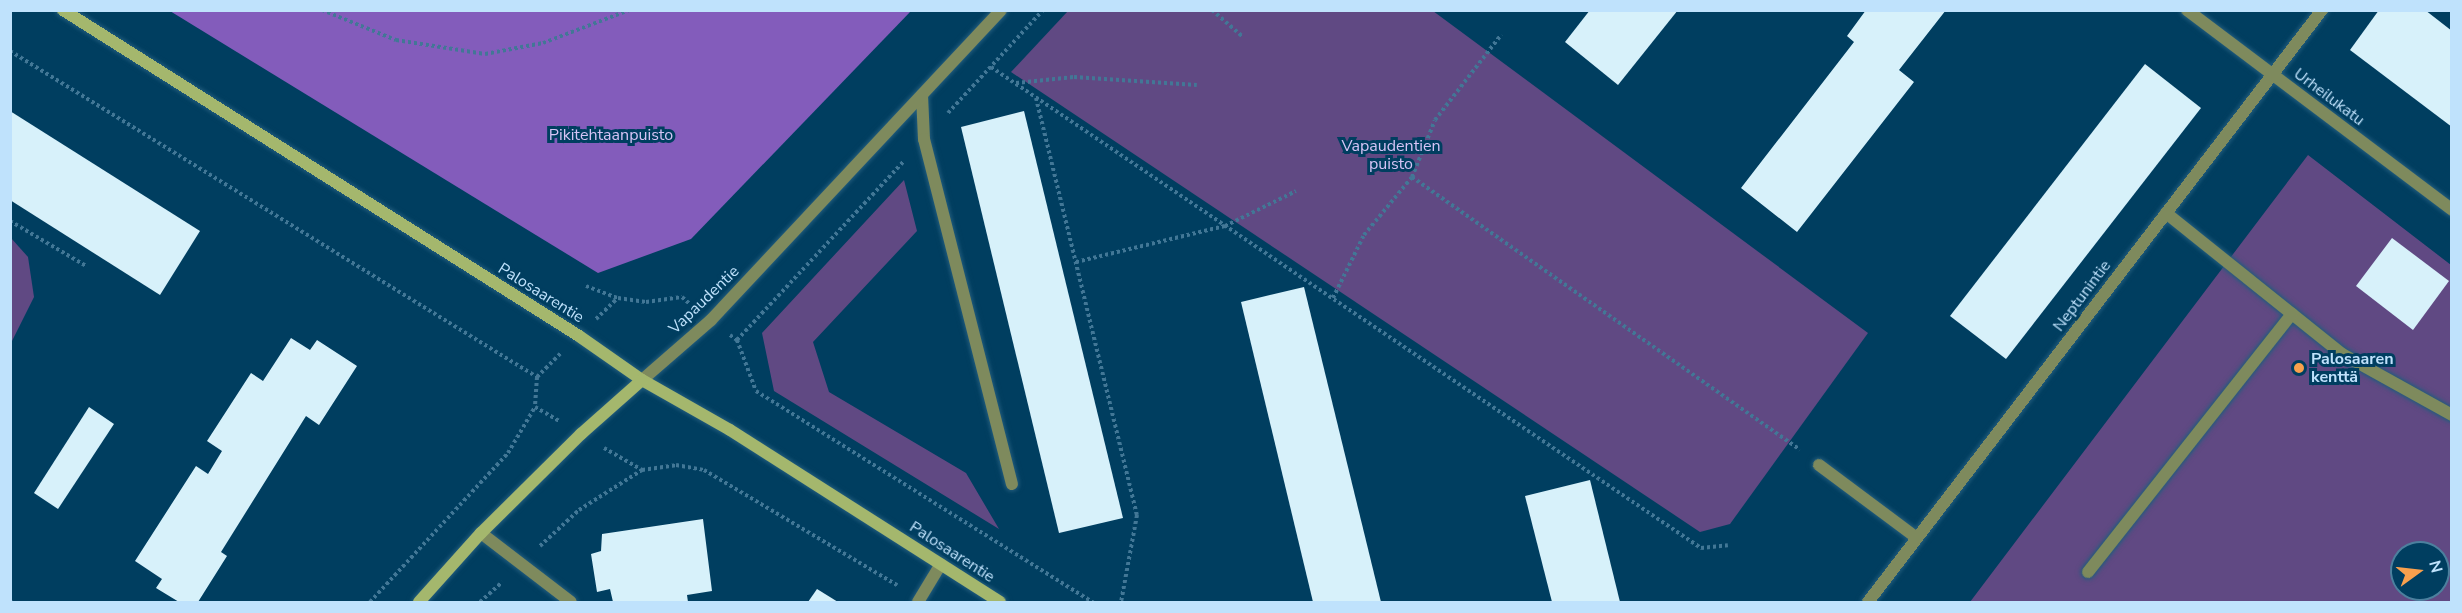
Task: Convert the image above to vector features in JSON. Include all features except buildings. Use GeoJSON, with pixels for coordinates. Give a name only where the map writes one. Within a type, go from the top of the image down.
{"type":"FeatureCollection","features":[{"type":"Feature","properties":{"kind":"main road","name":"Palosaarentie"},"geometry":{"type":"LineString","coordinates":[[63,10],[579,336],[642,380],[730,430],[1000,603]]}},
{"type":"Feature","properties":{"kind":"main road","name":"Vapaudentie"},"geometry":{"type":"LineString","coordinates":[[419,603],[481,533],[581,434],[642,380]]}},
{"type":"Feature","properties":{"kind":"street","name":"Vapaudentie"},"geometry":{"type":"LineString","coordinates":[[642,380],[711,320],[1001,10]]}},
{"type":"Feature","properties":{"kind":"street","name":"Urheilukatu"},"geometry":{"type":"LineString","coordinates":[[2187,10],[2451,210]]}},
{"type":"Feature","properties":{"kind":"street","name":"Neptunintie"},"geometry":{"type":"LineString","coordinates":[[1868,603],[2322,10]]}},
{"type":"Feature","properties":{"kind":"street"},"geometry":{"type":"LineString","coordinates":[[922,95],[924,139],[1011,484]]}},
{"type":"Feature","properties":{"kind":"street"},"geometry":{"type":"LineString","coordinates":[[2166,213],[2342,354],[2451,415]]}},
{"type":"Feature","properties":{"kind":"street"},"geometry":{"type":"LineString","coordinates":[[2088,572],[2292,314]]}},
{"type":"Feature","properties":{"kind":"street"},"geometry":{"type":"LineString","coordinates":[[1820,465],[1917,538]]}},
{"type":"Feature","properties":{"kind":"street"},"geometry":{"type":"LineString","coordinates":[[481,533],[570,603]]}},
{"type":"Feature","properties":{"kind":"street"},"geometry":{"type":"LineString","coordinates":[[919,601],[941,564]]}},
{"type":"Feature","properties":{"kind":"path"},"geometry":{"type":"LineString","coordinates":[[322,10],[396,40],[485,54],[543,43],[628,10]]}},
{"type":"Feature","properties":{"kind":"path"},"geometry":{"type":"LineString","coordinates":[[736,340],[1043,10]]}},
{"type":"Feature","properties":{"kind":"path"},"geometry":{"type":"LineString","coordinates":[[1212,10],[1242,36]]}},
{"type":"Feature","properties":{"kind":"path"},"geometry":{"type":"LineString","coordinates":[[1333,298],[1364,235],[1412,177],[1435,120],[1501,35]]}},
{"type":"Feature","properties":{"kind":"path"},"geometry":{"type":"LineString","coordinates":[[10,51],[537,377]]}},
{"type":"Feature","properties":{"kind":"path"},"geometry":{"type":"LineString","coordinates":[[991,67],[1701,548],[1728,545]]}},
{"type":"Feature","properties":{"kind":"path"},"geometry":{"type":"LineString","coordinates":[[1015,83],[1074,77],[1197,85]]}},
{"type":"Feature","properties":{"kind":"path"},"geometry":{"type":"LineString","coordinates":[[1036,97],[1137,514],[1121,603]]}},
{"type":"Feature","properties":{"kind":"path"},"geometry":{"type":"LineString","coordinates":[[1412,177],[1820,465]]}},
{"type":"Feature","properties":{"kind":"path"},"geometry":{"type":"LineString","coordinates":[[1076,262],[1225,225],[1296,191]]}},
{"type":"Feature","properties":{"kind":"path"},"geometry":{"type":"LineString","coordinates":[[10,221],[86,266]]}},
{"type":"Feature","properties":{"kind":"path"},"geometry":{"type":"LineString","coordinates":[[586,286],[618,298],[646,302],[682,297],[736,340],[756,391],[1093,603]]}},
{"type":"Feature","properties":{"kind":"path"},"geometry":{"type":"LineString","coordinates":[[370,603],[508,453],[535,407],[537,377],[618,298]]}},
{"type":"Feature","properties":{"kind":"path"},"geometry":{"type":"LineString","coordinates":[[535,407],[642,470]]}},
{"type":"Feature","properties":{"kind":"path"},"geometry":{"type":"LineString","coordinates":[[480,603],[579,510],[642,470],[676,465],[704,470],[919,601]]}},
{"type":"Feature","properties":{"kind":"green space","name":"Pikitehtaanpuisto"},"geometry":{"type":"Polygon","coordinates":[[[170,11],[911,11],[691,239],[598,273],[170,11]]]}},
{"type":"Feature","properties":{"kind":"green space","name":"Vapaudentien puisto"},"geometry":{"type":"Polygon","coordinates":[[[1068,11],[1433,11],[1868,333],[1730,524],[1700,532],[1011,72],[1068,11]]]}},
{"type":"Feature","properties":{"kind":"green space","name":"Palosaaren kenttä"},"geometry":{"type":"Polygon","coordinates":[[[2308,155],[2451,265],[2451,602],[1970,602],[2308,155]]]}},
{"type":"Feature","properties":{"kind":"green space"},"geometry":{"type":"Polygon","coordinates":[[[904,180],[917,231],[813,342],[829,392],[966,473],[999,529],[774,391],[762,333],[904,180]]]}},
{"type":"Feature","properties":{"kind":"green space"},"geometry":{"type":"Polygon","coordinates":[[[11,238],[28,257],[34,297],[11,343],[11,238]]]}},
{"type":"Feature","properties":{"kind":"place","name":"Palosaaren kenttä"},"geometry":{"type":"Point","coordinates":[2299,368]}}]}
